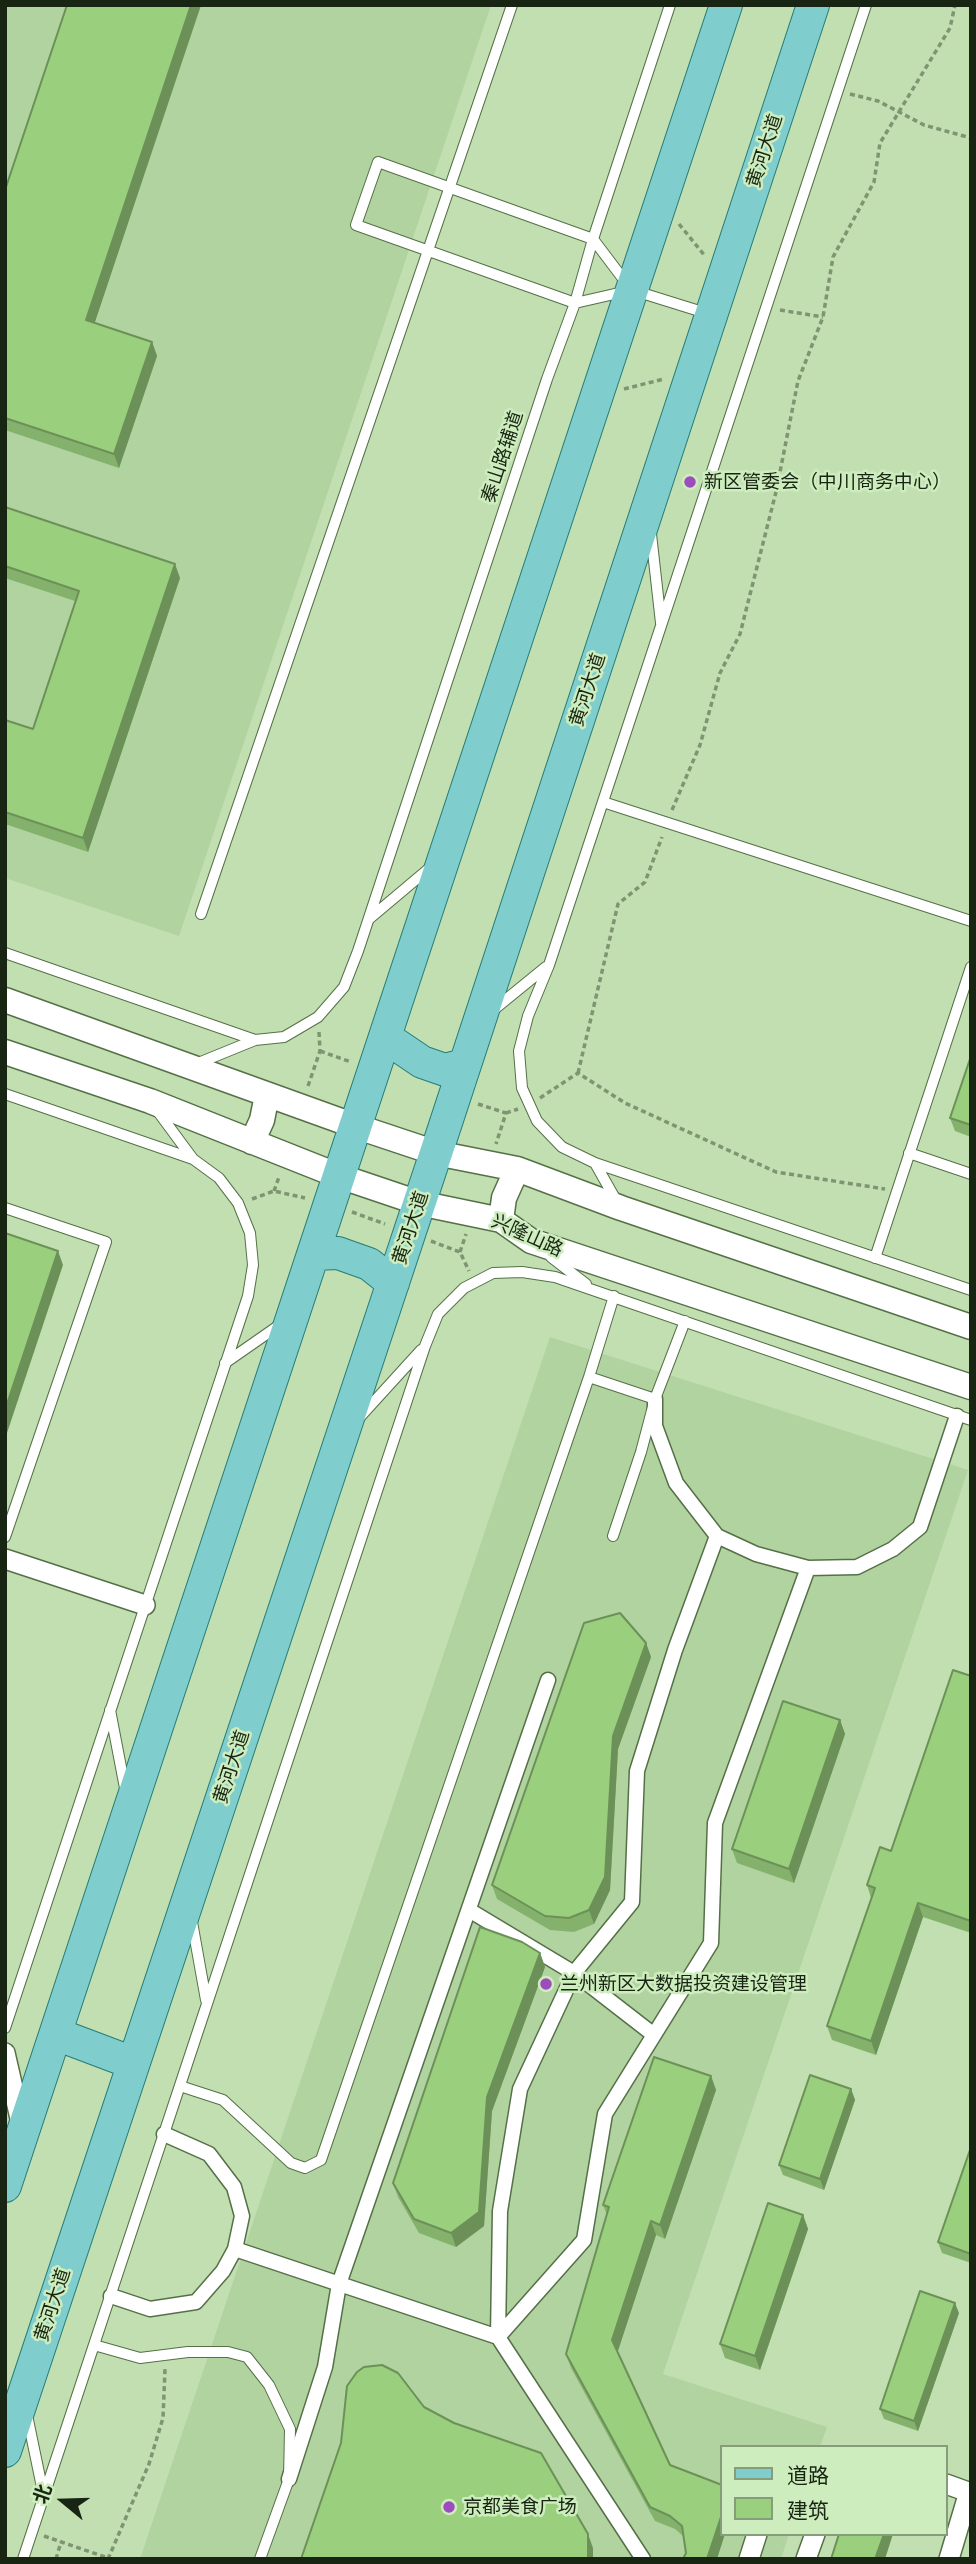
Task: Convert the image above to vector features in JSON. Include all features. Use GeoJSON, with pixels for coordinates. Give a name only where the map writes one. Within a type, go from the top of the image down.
{"type":"FeatureCollection","features":[{"type":"Feature","properties":{"kind":"main road"},"geometry":{"type":"LineString","coordinates":[[5,2186],[726,5]]}},
{"type":"Feature","properties":{"kind":"main road","name":"黄河大道"},"geometry":{"type":"LineString","coordinates":[[5,2451],[436,1153],[813,5]]}},
{"type":"Feature","properties":{"kind":"main road"},"geometry":{"type":"LineString","coordinates":[[385,1037],[422,1062],[445,1070],[464,1065]]}},
{"type":"Feature","properties":{"kind":"main road"},"geometry":{"type":"LineString","coordinates":[[314,1254],[338,1253],[369,1264],[393,1283]]}},
{"type":"Feature","properties":{"kind":"main road"},"geometry":{"type":"LineString","coordinates":[[55,2034],[134,2063]]}},
{"type":"Feature","properties":{"kind":"street"},"geometry":{"type":"LineString","coordinates":[[5,1000],[355,1126],[436,1153],[517,1169],[621,1208],[971,1327]]}},
{"type":"Feature","properties":{"kind":"street","name":"兴隆山路"},"geometry":{"type":"LineString","coordinates":[[5,1052],[150,1101],[252,1142],[335,1190],[419,1203],[501,1220],[531,1241],[971,1387]]}},
{"type":"Feature","properties":{"kind":"street"},"geometry":{"type":"LineString","coordinates":[[252,1142],[262,1121],[267,1095]]}},
{"type":"Feature","properties":{"kind":"street"},"geometry":{"type":"LineString","coordinates":[[501,1220],[504,1198],[517,1169]]}},
{"type":"Feature","properties":{"kind":"street"},"geometry":{"type":"LineString","coordinates":[[654,1399],[656,1426],[676,1483],[717,1536],[756,1554],[808,1569],[857,1567],[893,1549],[920,1527],[964,1418]]}},
{"type":"Feature","properties":{"kind":"street"},"geometry":{"type":"LineString","coordinates":[[643,2559],[498,2337],[500,2211],[520,2090],[574,1973],[632,1902],[637,1771],[675,1650],[717,1536]]}},
{"type":"Feature","properties":{"kind":"street"},"geometry":{"type":"LineString","coordinates":[[5,1559],[145,1605]]}},
{"type":"Feature","properties":{"kind":"street"},"geometry":{"type":"LineString","coordinates":[[498,2337],[584,2240],[605,2114],[711,1944],[715,1824],[808,1569]]}},
{"type":"Feature","properties":{"kind":"street"},"geometry":{"type":"LineString","coordinates":[[289,2479],[325,2367],[340,2284],[548,1680]]}},
{"type":"Feature","properties":{"kind":"street"},"geometry":{"type":"LineString","coordinates":[[469,1910],[574,1973],[654,2035]]}},
{"type":"Feature","properties":{"kind":"street"},"geometry":{"type":"LineString","coordinates":[[5,2053],[23,2131]]}},
{"type":"Feature","properties":{"kind":"street"},"geometry":{"type":"LineString","coordinates":[[111,2296],[150,2309],[196,2302],[223,2271],[235,2249],[242,2216],[234,2187],[209,2154],[164,2134]]}},
{"type":"Feature","properties":{"kind":"street"},"geometry":{"type":"LineString","coordinates":[[235,2249],[498,2337]]}},
{"type":"Feature","properties":{"kind":"street"},"geometry":{"type":"LineString","coordinates":[[948,2485],[970,2493],[949,2559]]}},
{"type":"Feature","properties":{"kind":"street"},"geometry":{"type":"LineString","coordinates":[[749,2559],[756,2536]]}},
{"type":"Feature","properties":{"kind":"street"},"geometry":{"type":"LineString","coordinates":[[806,2559],[814,2536]]}},
{"type":"Feature","properties":{"kind":"lane"},"geometry":{"type":"LineString","coordinates":[[201,914],[512,5]]}},
{"type":"Feature","properties":{"kind":"lane","name":"秦山路辅道"},"geometry":{"type":"LineString","coordinates":[[188,1067],[255,1040],[284,1037],[318,1017],[344,987],[369,919],[547,379],[575,303],[593,239],[670,5]]}},
{"type":"Feature","properties":{"kind":"lane"},"geometry":{"type":"LineString","coordinates":[[866,5],[549,965],[528,1016],[519,1052],[522,1088],[537,1121],[562,1147],[595,1163],[971,1290]]}},
{"type":"Feature","properties":{"kind":"lane"},"geometry":{"type":"LineString","coordinates":[[632,290],[593,239],[378,162],[356,225],[575,303],[632,290],[711,314]]}},
{"type":"Feature","properties":{"kind":"lane"},"geometry":{"type":"LineString","coordinates":[[648,507],[661,627]]}},
{"type":"Feature","properties":{"kind":"lane"},"geometry":{"type":"LineString","coordinates":[[603,802],[971,921]]}},
{"type":"Feature","properties":{"kind":"lane"},"geometry":{"type":"LineString","coordinates":[[369,919],[446,854]]}},
{"type":"Feature","properties":{"kind":"lane"},"geometry":{"type":"LineString","coordinates":[[5,953],[255,1040]]}},
{"type":"Feature","properties":{"kind":"lane"},"geometry":{"type":"LineString","coordinates":[[478,1022],[549,965]]}},
{"type":"Feature","properties":{"kind":"lane"},"geometry":{"type":"LineString","coordinates":[[875,1258],[971,967]]}},
{"type":"Feature","properties":{"kind":"lane"},"geometry":{"type":"LineString","coordinates":[[5,1094],[193,1159],[219,1178],[238,1203],[250,1233],[253,1265],[247,1296],[5,2028]]}},
{"type":"Feature","properties":{"kind":"lane"},"geometry":{"type":"LineString","coordinates":[[150,1101],[193,1159]]}},
{"type":"Feature","properties":{"kind":"lane"},"geometry":{"type":"LineString","coordinates":[[909,1153],[971,1174]]}},
{"type":"Feature","properties":{"kind":"lane"},"geometry":{"type":"LineString","coordinates":[[595,1163],[621,1208]]}},
{"type":"Feature","properties":{"kind":"lane"},"geometry":{"type":"LineString","coordinates":[[5,1208],[106,1242],[5,1537]]}},
{"type":"Feature","properties":{"kind":"lane"},"geometry":{"type":"LineString","coordinates":[[531,1241],[592,1289]]}},
{"type":"Feature","properties":{"kind":"lane"},"geometry":{"type":"LineString","coordinates":[[23,2559],[425,1346],[438,1314],[464,1288],[493,1273],[522,1272],[555,1277],[964,1418]]}},
{"type":"Feature","properties":{"kind":"lane"},"geometry":{"type":"LineString","coordinates":[[180,2086],[223,2100],[291,2163],[305,2168],[321,2160],[589,1377],[614,1296]]}},
{"type":"Feature","properties":{"kind":"lane"},"geometry":{"type":"LineString","coordinates":[[225,1363],[293,1316]]}},
{"type":"Feature","properties":{"kind":"lane"},"geometry":{"type":"LineString","coordinates":[[613,1536],[641,1452],[654,1399],[685,1321]]}},
{"type":"Feature","properties":{"kind":"lane"},"geometry":{"type":"LineString","coordinates":[[341,1438],[425,1346]]}},
{"type":"Feature","properties":{"kind":"lane"},"geometry":{"type":"LineString","coordinates":[[589,1377],[654,1399]]}},
{"type":"Feature","properties":{"kind":"lane"},"geometry":{"type":"LineString","coordinates":[[110,1709],[130,1811]]}},
{"type":"Feature","properties":{"kind":"lane"},"geometry":{"type":"LineString","coordinates":[[188,1900],[207,2004]]}},
{"type":"Feature","properties":{"kind":"lane"},"geometry":{"type":"LineString","coordinates":[[94,2346],[140,2358],[228,2352],[247,2357],[268,2385],[290,2429],[289,2479],[260,2559]]}},
{"type":"Feature","properties":{"kind":"lane"},"geometry":{"type":"LineString","coordinates":[[23,2396],[44,2497]]}},
{"type":"Feature","properties":{"kind":"path"},"geometry":{"type":"LineString","coordinates":[[530,1105],[578,1073],[618,904],[645,882],[700,746],[720,673],[740,634],[776,492],[798,381],[823,317],[833,257],[874,183],[880,143],[950,29],[955,5]]}},
{"type":"Feature","properties":{"kind":"path"},"geometry":{"type":"LineString","coordinates":[[838,91],[878,101],[924,125],[971,138]]}},
{"type":"Feature","properties":{"kind":"path"},"geometry":{"type":"LineString","coordinates":[[661,203],[723,278]]}},
{"type":"Feature","properties":{"kind":"path"},"geometry":{"type":"LineString","coordinates":[[767,307],[823,317]]}},
{"type":"Feature","properties":{"kind":"path"},"geometry":{"type":"LineString","coordinates":[[597,396],[692,372]]}},
{"type":"Feature","properties":{"kind":"path"},"geometry":{"type":"LineString","coordinates":[[578,1073],[625,1103],[776,1172],[897,1191]]}},
{"type":"Feature","properties":{"kind":"path"},"geometry":{"type":"LineString","coordinates":[[238,1203],[274,1191],[335,1190],[409,1233],[460,1252],[474,1283]]}},
{"type":"Feature","properties":{"kind":"path"},"geometry":{"type":"LineString","coordinates":[[32,2531],[108,2558],[149,2464],[163,2418],[166,2355]]}},
{"type":"Feature","properties":{"kind":"path"},"geometry":{"type":"LineString","coordinates":[[56,2559],[61,2542]]}},
{"type":"Feature","properties":{"kind":"shaded area"},"geometry":{"type":"Polygon","coordinates":[[[5,5],[491,5],[179,936],[5,878],[5,5]]]}},
{"type":"Feature","properties":{"kind":"shaded area"},"geometry":{"type":"Polygon","coordinates":[[[550,1337],[968,1470],[663,2374],[827,2427],[821,2445],[720,2445],[720,2536],[788,2536],[781,2559],[140,2559],[550,1337]]]}},
{"type":"Feature","properties":{"kind":"building"},"geometry":{"type":"Polygon","coordinates":[[[67,5],[191,5],[86,320],[152,342],[114,454],[5,418],[5,190],[67,5]]]}},
{"type":"Feature","properties":{"kind":"building"},"geometry":{"type":"Polygon","coordinates":[[[5,507],[175,564],[83,838],[5,812],[5,720],[33,729],[79,591],[5,566],[5,507]]]}},
{"type":"Feature","properties":{"kind":"building"},"geometry":{"type":"Polygon","coordinates":[[[971,1056],[971,1125],[950,1118],[971,1056]]]}},
{"type":"Feature","properties":{"kind":"building"},"geometry":{"type":"Polygon","coordinates":[[[5,1233],[58,1251],[5,1410],[5,1233]]]}},
{"type":"Feature","properties":{"kind":"building"},"geometry":{"type":"Polygon","coordinates":[[[620,1613],[646,1643],[613,1736],[605,1877],[589,1910],[569,1918],[545,1916],[492,1885],[584,1623],[620,1613]]]}},
{"type":"Feature","properties":{"kind":"building"},"geometry":{"type":"Polygon","coordinates":[[[953,1670],[971,1676],[971,1921],[918,1903],[871,2041],[827,2026],[875,1888],[867,1885],[880,1847],[891,1851],[953,1670]]]}},
{"type":"Feature","properties":{"kind":"building"},"geometry":{"type":"Polygon","coordinates":[[[783,1701],[840,1720],[789,1869],[732,1849],[783,1701]]]}},
{"type":"Feature","properties":{"kind":"building"},"geometry":{"type":"Polygon","coordinates":[[[480,1927],[522,1942],[540,1953],[487,2097],[479,2212],[451,2233],[414,2219],[393,2183],[480,1927]]]}},
{"type":"Feature","properties":{"kind":"building"},"geometry":{"type":"Polygon","coordinates":[[[654,2057],[711,2076],[660,2225],[651,2221],[612,2340],[670,2465],[720,2484],[720,2520],[707,2559],[683,2559],[686,2553],[682,2526],[670,2516],[650,2507],[566,2354],[609,2207],[603,2205],[654,2057]]]}},
{"type":"Feature","properties":{"kind":"building"},"geometry":{"type":"Polygon","coordinates":[[[810,2075],[851,2089],[820,2179],[779,2165],[810,2075]]]}},
{"type":"Feature","properties":{"kind":"building"},"geometry":{"type":"Polygon","coordinates":[[[971,2147],[971,2254],[938,2242],[971,2147]]]}},
{"type":"Feature","properties":{"kind":"building"},"geometry":{"type":"Polygon","coordinates":[[[768,2203],[803,2215],[755,2356],[720,2344],[768,2203]]]}},
{"type":"Feature","properties":{"kind":"building"},"geometry":{"type":"Polygon","coordinates":[[[920,2291],[955,2303],[914,2421],[880,2409],[920,2291]]]}},
{"type":"Feature","properties":{"kind":"building","name":"京都美食广场"},"geometry":{"type":"Polygon","coordinates":[[[382,2365],[398,2373],[424,2407],[454,2423],[541,2453],[588,2534],[588,2559],[301,2559],[341,2443],[347,2386],[364,2367],[382,2365]]]}},
{"type":"Feature","properties":{"kind":"building"},"geometry":{"type":"Polygon","coordinates":[[[838,2536],[883,2536],[875,2559],[831,2559],[838,2536]]]}},
{"type":"Feature","properties":{"kind":"place","name":"新区管委会（中川商务中心）"},"geometry":{"type":"Point","coordinates":[690,482]}},
{"type":"Feature","properties":{"kind":"place","name":"兰州新区大数据投资建设管理"},"geometry":{"type":"Point","coordinates":[546,1984]}},
{"type":"Feature","properties":{"kind":"place","name":"京都美食广场"},"geometry":{"type":"Point","coordinates":[449,2507]}}]}
